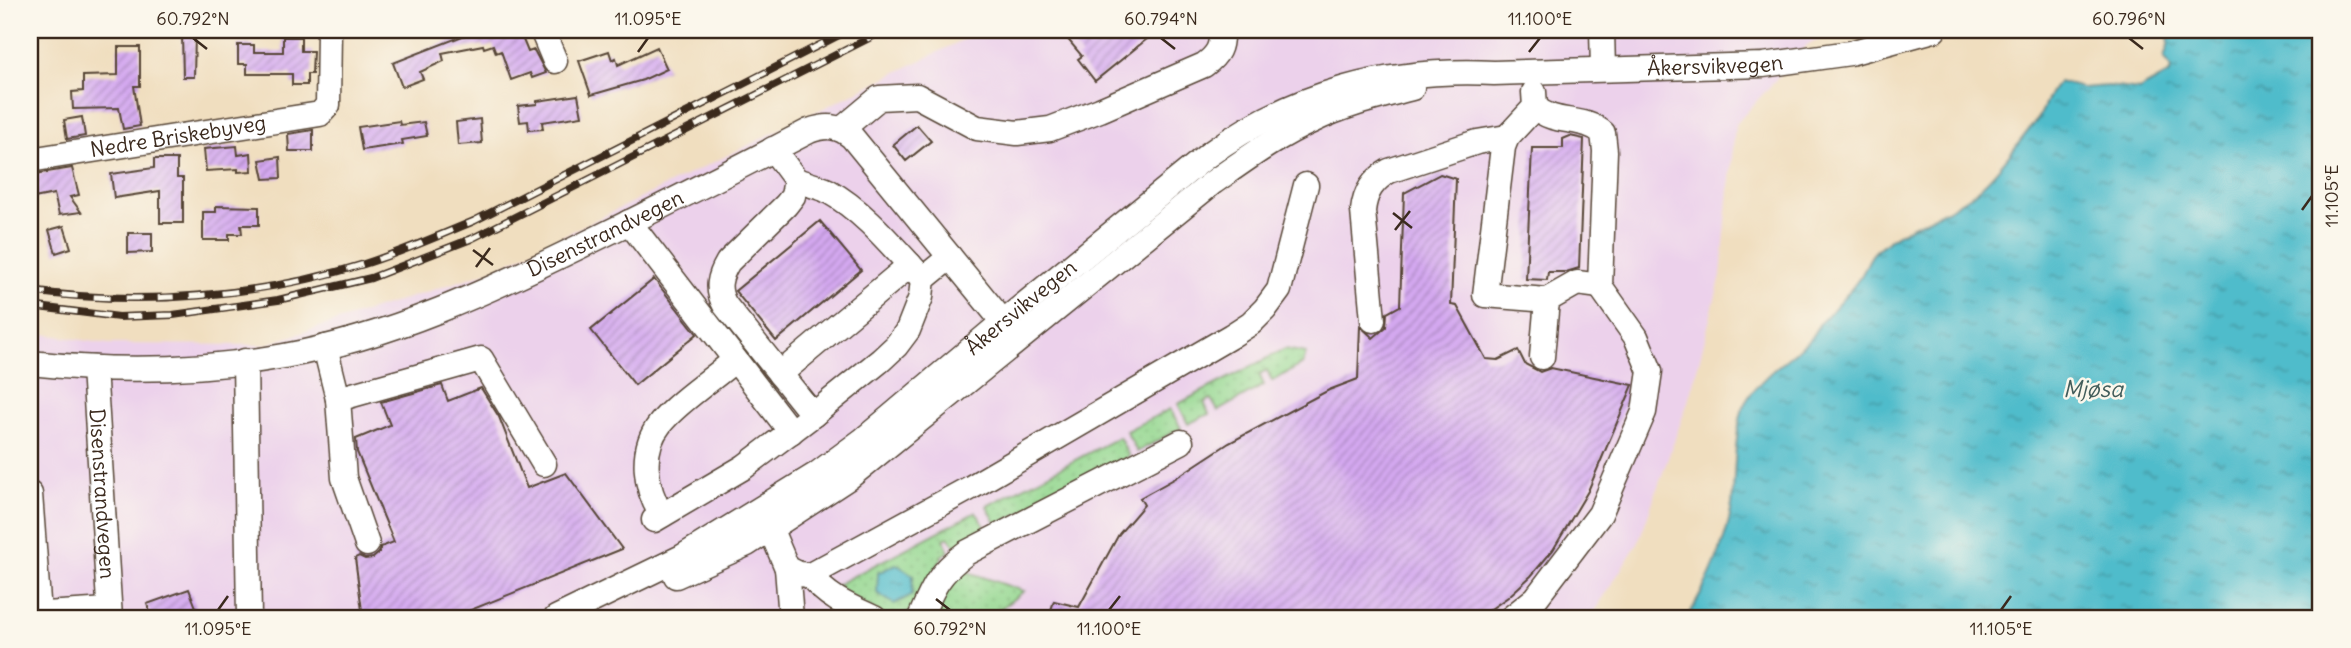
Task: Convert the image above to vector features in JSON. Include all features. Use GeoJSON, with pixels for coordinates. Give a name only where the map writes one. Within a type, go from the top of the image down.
{"type":"FeatureCollection","features":[{"type":"Feature","properties":{"kind":"street","name":"Nedre Briskebyveg"},"geometry":{"type":"LineString","coordinates":[[30,160],[313,116],[325,110],[328,105],[329,30]]}},
{"type":"Feature","properties":{"kind":"street"},"geometry":{"type":"LineString","coordinates":[[541,30],[555,61]]}},
{"type":"Feature","properties":{"kind":"street"},"geometry":{"type":"LineString","coordinates":[[1010,330],[852,137],[842,129],[879,97],[917,96],[976,128],[1017,133],[1050,129],[1204,65],[1214,58],[1219,50],[1221,30]]}},
{"type":"Feature","properties":{"kind":"street"},"geometry":{"type":"LineString","coordinates":[[1602,30],[1603,69]]}},
{"type":"Feature","properties":{"kind":"street","name":"Åkersvikvegen"},"geometry":{"type":"LineString","coordinates":[[564,615],[662,582],[737,549],[817,474],[1010,330],[1208,155],[1253,125],[1329,93],[1379,79],[1439,72],[1708,68],[1814,60],[1883,45],[1934,30]]}},
{"type":"Feature","properties":{"kind":"street"},"geometry":{"type":"LineString","coordinates":[[1532,72],[1535,107],[1507,137],[1499,171],[1485,295],[1548,300],[1577,284],[1600,286]]}},
{"type":"Feature","properties":{"kind":"street"},"geometry":{"type":"LineString","coordinates":[[1511,618],[1536,598],[1600,514],[1644,412],[1650,372],[1636,338],[1600,286],[1605,151],[1603,133],[1583,121],[1550,118],[1535,107]]}},
{"type":"Feature","properties":{"kind":"street","name":"Disenstrandvegen"},"geometry":{"type":"LineString","coordinates":[[30,363],[146,369],[244,361],[326,347],[382,331],[439,312],[502,285],[821,127],[842,129]]}},
{"type":"Feature","properties":{"kind":"street"},"geometry":{"type":"LineString","coordinates":[[1373,320],[1363,211],[1365,197],[1371,187],[1379,177],[1389,171],[1477,142],[1507,137]]}},
{"type":"Feature","properties":{"kind":"street"},"geometry":{"type":"LineString","coordinates":[[735,360],[658,426],[647,458],[658,518],[744,467],[813,415],[896,346],[916,314],[921,297],[917,272],[846,204],[827,191],[796,180],[773,149]]}},
{"type":"Feature","properties":{"kind":"street"},"geometry":{"type":"LineString","coordinates":[[796,180],[793,196],[728,262],[721,273],[719,295],[724,305],[813,415]]}},
{"type":"Feature","properties":{"kind":"street"},"geometry":{"type":"LineString","coordinates":[[798,572],[970,488],[1251,323],[1279,290],[1306,185]]}},
{"type":"Feature","properties":{"kind":"street"},"geometry":{"type":"LineString","coordinates":[[629,222],[791,432]]}},
{"type":"Feature","properties":{"kind":"street"},"geometry":{"type":"LineString","coordinates":[[780,374],[917,272],[950,257]]}},
{"type":"Feature","properties":{"kind":"street"},"geometry":{"type":"LineString","coordinates":[[1542,357],[1548,300]]}},
{"type":"Feature","properties":{"kind":"street"},"geometry":{"type":"LineString","coordinates":[[326,347],[338,399],[344,478],[367,544]]}},
{"type":"Feature","properties":{"kind":"street"},"geometry":{"type":"LineString","coordinates":[[338,399],[481,359],[544,464]]}},
{"type":"Feature","properties":{"kind":"street"},"geometry":{"type":"LineString","coordinates":[[244,361],[249,618]]}},
{"type":"Feature","properties":{"kind":"street","name":"Disenstrandvegen"},"geometry":{"type":"LineString","coordinates":[[94,368],[109,614]]}},
{"type":"Feature","properties":{"kind":"street"},"geometry":{"type":"LineString","coordinates":[[920,618],[938,578],[966,553],[1181,442]]}},
{"type":"Feature","properties":{"kind":"street"},"geometry":{"type":"LineString","coordinates":[[30,494],[34,614],[109,614]]}},
{"type":"Feature","properties":{"kind":"street"},"geometry":{"type":"LineString","coordinates":[[767,519],[798,572],[835,598],[874,618]]}},
{"type":"Feature","properties":{"kind":"street"},"geometry":{"type":"LineString","coordinates":[[791,618],[798,572]]}},
{"type":"Feature","properties":{"kind":"shaded area"},"geometry":{"type":"Polygon","coordinates":[[[983,30],[1849,30],[1808,44],[1735,125],[1721,275],[1691,393],[1638,543],[1590,618],[30,618],[30,332],[108,344],[265,345],[494,270],[983,30]]]}},
{"type":"Feature","properties":{"kind":"green space"},"geometry":{"type":"Polygon","coordinates":[[[1285,349],[1306,353],[1303,364],[1272,381],[1267,370],[1259,374],[1264,385],[1218,411],[1211,399],[1204,402],[1209,414],[1188,424],[1178,404],[1285,349]]]}},
{"type":"Feature","properties":{"kind":"green space"},"geometry":{"type":"Polygon","coordinates":[[[1170,409],[1181,428],[1137,452],[1126,431],[1170,409]]]}},
{"type":"Feature","properties":{"kind":"green space"},"geometry":{"type":"Polygon","coordinates":[[[1119,437],[1129,456],[997,525],[987,506],[1119,437]]]}},
{"type":"Feature","properties":{"kind":"green space"},"geometry":{"type":"Polygon","coordinates":[[[976,512],[988,531],[956,548],[949,537],[944,539],[949,552],[941,556],[913,610],[900,616],[886,616],[836,585],[976,512]]]}},
{"type":"Feature","properties":{"kind":"green space"},"geometry":{"type":"Polygon","coordinates":[[[956,568],[1024,591],[988,618],[926,618],[956,568]]]}},
{"type":"Feature","properties":{"kind":"water","name":"Mjøsa"},"geometry":{"type":"Polygon","coordinates":[[[2169,30],[2321,30],[2321,618],[1687,618],[1708,579],[1726,534],[1732,505],[1740,421],[1753,391],[1810,339],[1821,322],[1857,282],[1872,255],[1884,244],[1907,229],[1958,204],[1989,179],[2037,120],[2059,82],[2082,88],[2108,86],[2139,90],[2170,73],[2171,67],[2164,58],[2169,30]]]}},
{"type":"Feature","properties":{"kind":"water"},"geometry":{"type":"Polygon","coordinates":[[[896,564],[913,575],[912,595],[894,604],[877,593],[878,573],[896,564]]]}},
{"type":"Feature","properties":{"kind":"building"},"geometry":{"type":"Polygon","coordinates":[[[478,30],[519,30],[528,52],[534,50],[546,73],[532,78],[530,73],[511,80],[501,51],[496,53],[493,45],[484,48],[483,45],[442,53],[444,61],[420,72],[423,79],[402,87],[393,63],[478,30]]]}},
{"type":"Feature","properties":{"kind":"building"},"geometry":{"type":"Polygon","coordinates":[[[1060,30],[1158,30],[1095,81],[1078,59],[1082,56],[1060,30]]]}},
{"type":"Feature","properties":{"kind":"building"},"geometry":{"type":"Polygon","coordinates":[[[182,35],[195,35],[194,77],[183,77],[182,35]]]}},
{"type":"Feature","properties":{"kind":"building"},"geometry":{"type":"Polygon","coordinates":[[[283,37],[301,37],[301,51],[313,51],[312,74],[307,74],[307,85],[292,85],[292,74],[247,74],[247,64],[238,64],[238,45],[254,45],[254,52],[283,52],[283,37]]]}},
{"type":"Feature","properties":{"kind":"building"},"geometry":{"type":"Polygon","coordinates":[[[118,47],[140,47],[140,86],[134,86],[140,126],[123,129],[119,108],[73,109],[72,92],[83,91],[83,76],[118,75],[118,47]]]}},
{"type":"Feature","properties":{"kind":"building"},"geometry":{"type":"Polygon","coordinates":[[[657,47],[667,69],[643,80],[591,95],[579,61],[609,51],[612,60],[616,58],[618,65],[657,47]]]}},
{"type":"Feature","properties":{"kind":"building"},"geometry":{"type":"Polygon","coordinates":[[[578,95],[582,116],[542,122],[543,129],[529,130],[528,121],[520,122],[518,106],[578,95]]]}},
{"type":"Feature","properties":{"kind":"building"},"geometry":{"type":"Polygon","coordinates":[[[82,117],[85,136],[67,139],[64,120],[82,117]]]}},
{"type":"Feature","properties":{"kind":"building"},"geometry":{"type":"Polygon","coordinates":[[[480,119],[482,143],[458,145],[456,122],[480,119]]]}},
{"type":"Feature","properties":{"kind":"building"},"geometry":{"type":"Polygon","coordinates":[[[399,121],[400,125],[424,122],[427,136],[402,140],[403,144],[362,150],[358,127],[399,121]]]}},
{"type":"Feature","properties":{"kind":"building"},"geometry":{"type":"Polygon","coordinates":[[[917,125],[931,141],[906,161],[893,145],[917,125]]]}},
{"type":"Feature","properties":{"kind":"building"},"geometry":{"type":"Polygon","coordinates":[[[313,130],[313,151],[289,151],[288,134],[313,130]]]}},
{"type":"Feature","properties":{"kind":"building"},"geometry":{"type":"Polygon","coordinates":[[[1570,136],[1584,139],[1579,268],[1566,272],[1548,272],[1547,280],[1526,279],[1532,148],[1563,148],[1563,139],[1570,136]]]}},
{"type":"Feature","properties":{"kind":"building"},"geometry":{"type":"Polygon","coordinates":[[[237,146],[238,155],[251,153],[252,171],[206,171],[204,149],[237,146]]]}},
{"type":"Feature","properties":{"kind":"building"},"geometry":{"type":"Polygon","coordinates":[[[280,157],[281,178],[264,179],[260,160],[280,157]]]}},
{"type":"Feature","properties":{"kind":"building"},"geometry":{"type":"Polygon","coordinates":[[[154,159],[177,159],[177,178],[183,178],[183,223],[160,223],[160,191],[114,198],[111,174],[154,168],[154,159]]]}},
{"type":"Feature","properties":{"kind":"building"},"geometry":{"type":"Polygon","coordinates":[[[72,168],[79,195],[70,197],[81,212],[59,215],[54,194],[34,198],[30,175],[72,168]]]}},
{"type":"Feature","properties":{"kind":"building"},"geometry":{"type":"Polygon","coordinates":[[[1440,174],[1456,179],[1451,305],[1457,306],[1486,359],[1498,360],[1518,350],[1525,364],[1540,372],[1551,368],[1633,385],[1588,491],[1553,550],[1531,576],[1508,597],[1478,618],[1065,618],[1050,613],[1054,601],[1079,607],[1119,534],[1144,505],[1140,498],[1229,443],[1329,390],[1358,379],[1360,326],[1373,338],[1386,327],[1387,313],[1400,306],[1404,193],[1440,174]]]}},
{"type":"Feature","properties":{"kind":"building"},"geometry":{"type":"Polygon","coordinates":[[[216,206],[259,207],[259,225],[241,225],[242,234],[229,234],[229,240],[203,240],[203,212],[216,212],[216,206]]]}},
{"type":"Feature","properties":{"kind":"building"},"geometry":{"type":"Polygon","coordinates":[[[820,221],[861,270],[776,341],[735,291],[820,221]]]}},
{"type":"Feature","properties":{"kind":"building"},"geometry":{"type":"Polygon","coordinates":[[[64,226],[71,248],[56,253],[49,230],[64,226]]]}},
{"type":"Feature","properties":{"kind":"building"},"geometry":{"type":"Polygon","coordinates":[[[128,233],[152,233],[152,252],[128,253],[128,233]]]}},
{"type":"Feature","properties":{"kind":"building"},"geometry":{"type":"Polygon","coordinates":[[[654,279],[697,334],[635,385],[591,330],[654,279]]]}},
{"type":"Feature","properties":{"kind":"building"},"geometry":{"type":"Polygon","coordinates":[[[442,385],[448,401],[481,388],[499,417],[527,488],[566,473],[622,549],[451,618],[363,618],[355,558],[373,558],[381,547],[394,542],[357,452],[356,439],[390,425],[381,402],[442,385]]]}},
{"type":"Feature","properties":{"kind":"building"},"geometry":{"type":"Polygon","coordinates":[[[189,589],[200,618],[152,618],[147,604],[189,589]]]}},
{"type":"Feature","properties":{"kind":"railway"},"geometry":{"type":"LineString","coordinates":[[30,291],[114,298],[198,296],[283,284],[364,264],[474,221],[849,30]]}},
{"type":"Feature","properties":{"kind":"railway"},"geometry":{"type":"LineString","coordinates":[[30,306],[119,317],[173,315],[278,300],[371,278],[471,239],[885,30]]}}]}
